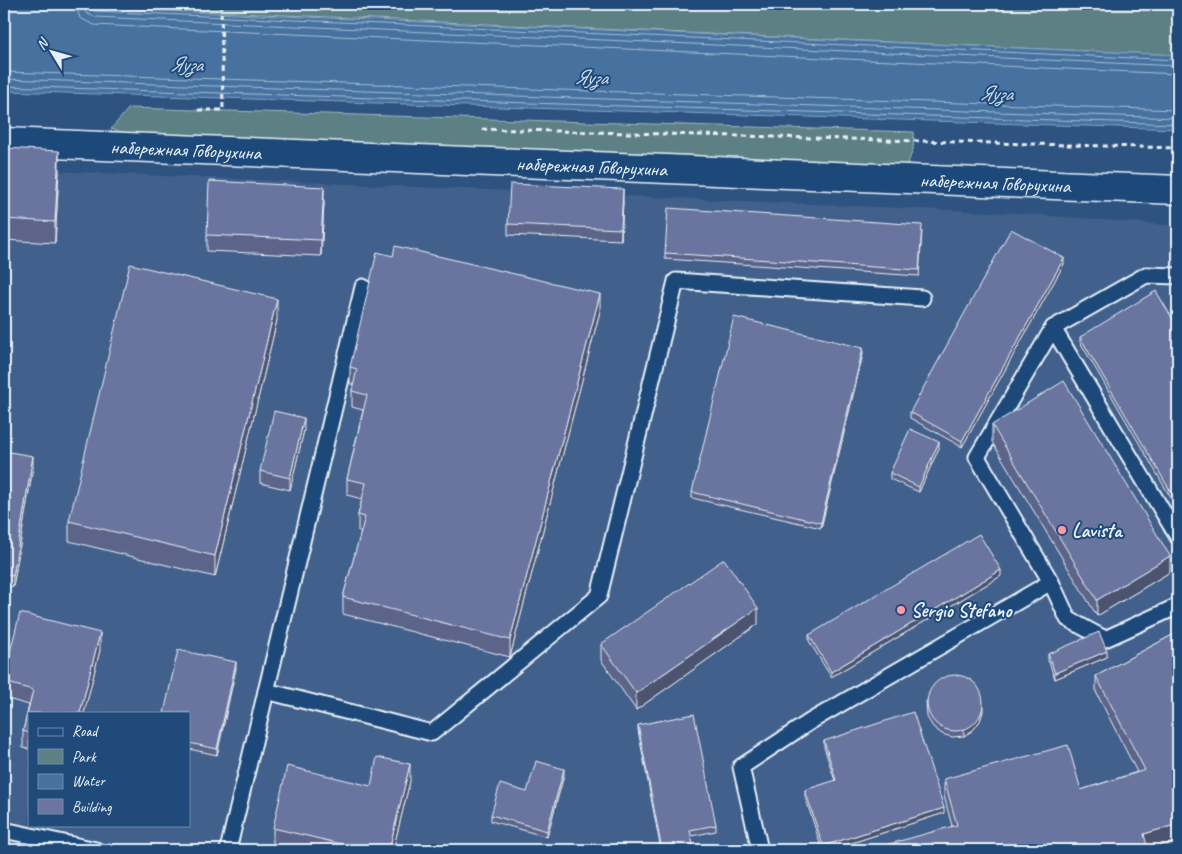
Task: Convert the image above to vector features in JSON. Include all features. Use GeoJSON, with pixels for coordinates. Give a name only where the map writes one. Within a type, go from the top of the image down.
{"type":"FeatureCollection","features":[{"type":"Feature","properties":{"kind":"street","name":"набережная Говорухина"},"geometry":{"type":"LineString","coordinates":[[4,142],[1178,190]]}},
{"type":"Feature","properties":{"kind":"lane"},"geometry":{"type":"LineString","coordinates":[[1178,276],[1146,275],[1053,328],[977,457],[1051,582],[1068,619],[1105,639],[1178,606]]}},
{"type":"Feature","properties":{"kind":"lane"},"geometry":{"type":"LineString","coordinates":[[266,691],[432,732],[599,596],[676,281],[922,298]]}},
{"type":"Feature","properties":{"kind":"lane"},"geometry":{"type":"LineString","coordinates":[[228,850],[363,287]]}},
{"type":"Feature","properties":{"kind":"lane"},"geometry":{"type":"LineString","coordinates":[[1053,328],[1178,536]]}},
{"type":"Feature","properties":{"kind":"lane"},"geometry":{"type":"LineString","coordinates":[[760,850],[741,767],[811,721],[1051,582]]}},
{"type":"Feature","properties":{"kind":"lane"},"geometry":{"type":"LineString","coordinates":[[4,830],[96,850]]}},
{"type":"Feature","properties":{"kind":"path"},"geometry":{"type":"LineString","coordinates":[[198,110],[223,110],[221,4]]}},
{"type":"Feature","properties":{"kind":"path"},"geometry":{"type":"LineString","coordinates":[[481,129],[1178,148]]}},
{"type":"Feature","properties":{"kind":"shaded area"},"geometry":{"type":"Polygon","coordinates":[[[4,169],[1014,213],[1178,226],[1178,850],[4,850],[4,169]]]}},
{"type":"Feature","properties":{"kind":"green space"},"geometry":{"type":"Polygon","coordinates":[[[40,4],[1178,4],[1178,55],[40,4]]]}},
{"type":"Feature","properties":{"kind":"green space"},"geometry":{"type":"Polygon","coordinates":[[[129,108],[914,132],[913,150],[907,165],[147,138],[111,129],[129,108]]]}},
{"type":"Feature","properties":{"kind":"water","name":"Яуза"},"geometry":{"type":"Polygon","coordinates":[[[4,4],[1178,55],[1178,129],[4,91],[4,4]]]}},
{"type":"Feature","properties":{"kind":"building"},"geometry":{"type":"Polygon","coordinates":[[[4,148],[59,151],[55,222],[4,219],[4,148]]]}},
{"type":"Feature","properties":{"kind":"building"},"geometry":{"type":"Polygon","coordinates":[[[209,181],[324,187],[321,240],[207,235],[209,181]]]}},
{"type":"Feature","properties":{"kind":"building"},"geometry":{"type":"Polygon","coordinates":[[[510,184],[623,189],[621,229],[508,224],[510,184]]]}},
{"type":"Feature","properties":{"kind":"building"},"geometry":{"type":"Polygon","coordinates":[[[668,208],[922,225],[919,270],[665,253],[668,208]]]}},
{"type":"Feature","properties":{"kind":"building"},"geometry":{"type":"Polygon","coordinates":[[[1011,229],[1064,258],[962,441],[910,412],[1011,229]]]}},
{"type":"Feature","properties":{"kind":"building"},"geometry":{"type":"Polygon","coordinates":[[[395,246],[600,294],[510,640],[343,597],[365,517],[358,515],[366,483],[347,479],[367,395],[352,391],[357,369],[350,367],[377,252],[393,256],[395,246]]]}},
{"type":"Feature","properties":{"kind":"building"},"geometry":{"type":"Polygon","coordinates":[[[130,264],[277,299],[215,556],[69,521],[130,264]]]}},
{"type":"Feature","properties":{"kind":"building"},"geometry":{"type":"Polygon","coordinates":[[[1156,291],[1178,328],[1178,504],[1080,337],[1156,291]]]}},
{"type":"Feature","properties":{"kind":"building"},"geometry":{"type":"Polygon","coordinates":[[[734,317],[863,348],[821,523],[692,492],[734,317]]]}},
{"type":"Feature","properties":{"kind":"building"},"geometry":{"type":"Polygon","coordinates":[[[1064,381],[1170,556],[1097,600],[992,425],[1064,381]]]}},
{"type":"Feature","properties":{"kind":"building"},"geometry":{"type":"Polygon","coordinates":[[[274,411],[304,418],[290,478],[260,471],[274,411]]]}},
{"type":"Feature","properties":{"kind":"building"},"geometry":{"type":"Polygon","coordinates":[[[910,429],[939,442],[919,487],[890,473],[910,429]]]}},
{"type":"Feature","properties":{"kind":"building"},"geometry":{"type":"Polygon","coordinates":[[[4,451],[33,456],[13,576],[4,574],[4,451]]]}},
{"type":"Feature","properties":{"kind":"building"},"geometry":{"type":"Polygon","coordinates":[[[979,534],[1001,570],[831,672],[809,635],[979,534]]]}},
{"type":"Feature","properties":{"kind":"building"},"geometry":{"type":"Polygon","coordinates":[[[724,559],[758,608],[636,693],[601,644],[724,559]]]}},
{"type":"Feature","properties":{"kind":"building"},"geometry":{"type":"Polygon","coordinates":[[[20,613],[100,633],[80,712],[28,712],[28,733],[23,731],[33,690],[4,682],[4,675],[20,613]]]}},
{"type":"Feature","properties":{"kind":"building"},"geometry":{"type":"Polygon","coordinates":[[[1099,632],[1107,651],[1055,673],[1048,654],[1099,632]]]}},
{"type":"Feature","properties":{"kind":"building"},"geometry":{"type":"Polygon","coordinates":[[[1178,632],[1178,824],[1144,834],[1148,850],[868,850],[957,825],[944,779],[1068,745],[1081,790],[1145,770],[1096,676],[1178,632]]]}},
{"type":"Feature","properties":{"kind":"building"},"geometry":{"type":"Polygon","coordinates":[[[178,650],[236,662],[217,749],[190,743],[190,712],[164,712],[178,650]]]}},
{"type":"Feature","properties":{"kind":"building"},"geometry":{"type":"Polygon","coordinates":[[[950,675],[960,675],[975,683],[981,692],[983,703],[981,714],[975,723],[960,731],[950,731],[939,726],[932,719],[927,708],[927,698],[932,687],[939,680],[950,675]]]}},
{"type":"Feature","properties":{"kind":"building"},"geometry":{"type":"Polygon","coordinates":[[[913,712],[944,808],[823,846],[805,790],[836,780],[824,741],[913,712]]]}},
{"type":"Feature","properties":{"kind":"building"},"geometry":{"type":"Polygon","coordinates":[[[694,714],[716,825],[690,830],[694,850],[662,850],[638,725],[694,714]]]}},
{"type":"Feature","properties":{"kind":"building"},"geometry":{"type":"Polygon","coordinates":[[[377,757],[410,764],[389,850],[367,850],[273,828],[287,766],[371,786],[377,757]]]}},
{"type":"Feature","properties":{"kind":"building"},"geometry":{"type":"Polygon","coordinates":[[[536,761],[564,769],[547,831],[491,815],[500,784],[527,792],[536,761]]]}},
{"type":"Feature","properties":{"kind":"place","name":"Lavista"},"geometry":{"type":"Point","coordinates":[1062,530]}},
{"type":"Feature","properties":{"kind":"place","name":"Sergio Stefano"},"geometry":{"type":"Point","coordinates":[901,610]}}]}
